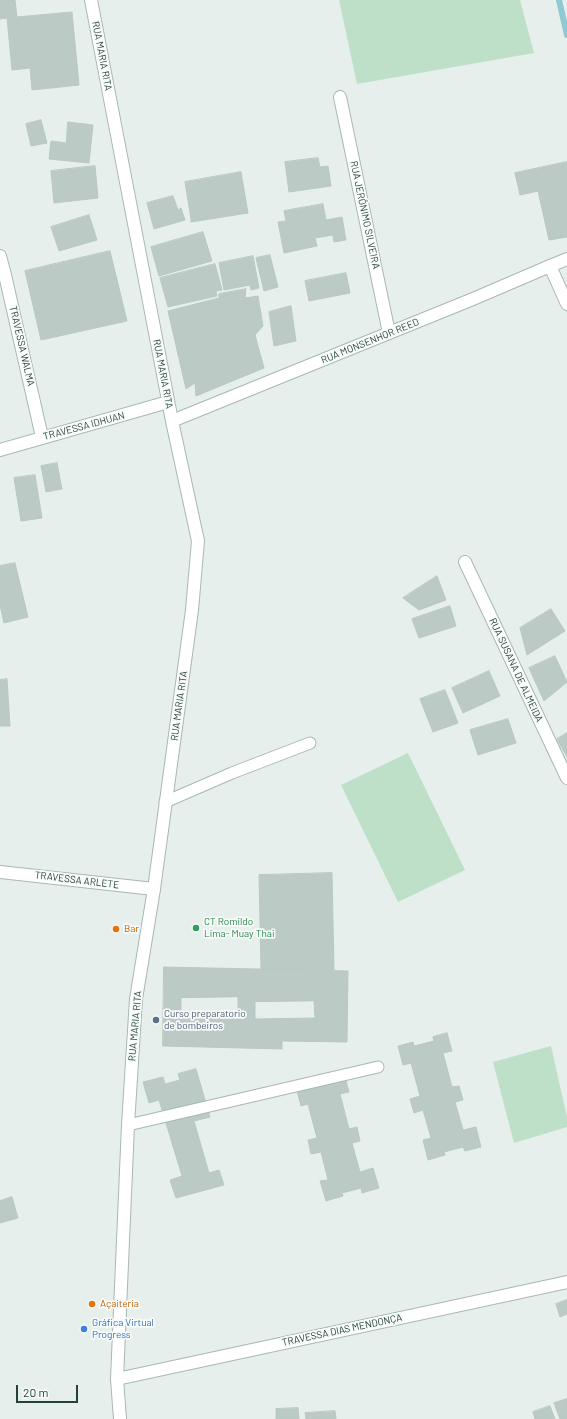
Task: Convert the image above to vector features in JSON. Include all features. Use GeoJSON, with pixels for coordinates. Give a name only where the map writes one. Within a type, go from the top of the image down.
{"type":"FeatureCollection","features":[{"type":"Feature","properties":{"kind":"street","name":"RUA MARIA RITA"},"geometry":{"type":"LineString","coordinates":[[91,0],[168,402],[198,541],[192,610],[154,889],[136,999],[128,1125],[118,1379],[120,1419]]}},
{"type":"Feature","properties":{"kind":"street","name":"RUA JERÔNIMO SILVEIRA"},"geometry":{"type":"LineString","coordinates":[[340,97],[389,333]]}},
{"type":"Feature","properties":{"kind":"street","name":"TRAVESSA WALMA"},"geometry":{"type":"LineString","coordinates":[[0,256],[6,275],[42,437]]}},
{"type":"Feature","properties":{"kind":"street","name":"RUA MONSENHOR REED"},"geometry":{"type":"LineString","coordinates":[[172,421],[473,299],[567,259]]}},
{"type":"Feature","properties":{"kind":"street"},"geometry":{"type":"LineString","coordinates":[[550,266],[567,304]]}},
{"type":"Feature","properties":{"kind":"street","name":"TRAVESSA IDHUAN"},"geometry":{"type":"LineString","coordinates":[[0,450],[168,402]]}},
{"type":"Feature","properties":{"kind":"street","name":"RUA SUSANA DE ALMEIDA"},"geometry":{"type":"LineString","coordinates":[[465,562],[567,778]]}},
{"type":"Feature","properties":{"kind":"street","name":"TRAVESSA ARLETE"},"geometry":{"type":"LineString","coordinates":[[0,872],[154,889]]}},
{"type":"Feature","properties":{"kind":"street","name":"TRAVESSA DIAS MENDONÇA"},"geometry":{"type":"LineString","coordinates":[[118,1379],[567,1282]]}},
{"type":"Feature","properties":{"kind":"lane"},"geometry":{"type":"LineString","coordinates":[[165,802],[232,773],[310,743]]}},
{"type":"Feature","properties":{"kind":"lane"},"geometry":{"type":"LineString","coordinates":[[128,1125],[378,1067]]}},
{"type":"Feature","properties":{"kind":"green space"},"geometry":{"type":"Polygon","coordinates":[[[339,0],[520,0],[534,53],[357,84],[339,0]]]}},
{"type":"Feature","properties":{"kind":"green space"},"geometry":{"type":"Polygon","coordinates":[[[408,753],[465,870],[398,902],[341,785],[408,753]]]}},
{"type":"Feature","properties":{"kind":"green space"},"geometry":{"type":"Polygon","coordinates":[[[551,1046],[567,1117],[567,1127],[514,1143],[493,1062],[551,1046]]]}},
{"type":"Feature","properties":{"kind":"building"},"geometry":{"type":"Polygon","coordinates":[[[0,0],[15,0],[17,17],[72,12],[79,85],[32,90],[30,68],[12,70],[7,18],[0,19],[0,0]]]}},
{"type":"Feature","properties":{"kind":"building"},"geometry":{"type":"Polygon","coordinates":[[[41,120],[47,143],[31,146],[26,124],[41,120]]]}},
{"type":"Feature","properties":{"kind":"building"},"geometry":{"type":"Polygon","coordinates":[[[68,122],[93,125],[89,163],[49,159],[51,141],[66,143],[68,122]]]}},
{"type":"Feature","properties":{"kind":"building"},"geometry":{"type":"Polygon","coordinates":[[[318,158],[320,167],[328,166],[331,186],[289,192],[285,162],[318,158]]]}},
{"type":"Feature","properties":{"kind":"building"},"geometry":{"type":"Polygon","coordinates":[[[567,162],[567,237],[549,240],[538,191],[520,195],[515,173],[567,162]]]}},
{"type":"Feature","properties":{"kind":"building"},"geometry":{"type":"Polygon","coordinates":[[[95,166],[98,198],[54,203],[51,171],[95,166]]]}},
{"type":"Feature","properties":{"kind":"building"},"geometry":{"type":"Polygon","coordinates":[[[241,172],[248,213],[191,222],[185,182],[241,172]]]}},
{"type":"Feature","properties":{"kind":"building"},"geometry":{"type":"Polygon","coordinates":[[[173,196],[178,210],[181,208],[185,220],[154,229],[147,203],[173,196]]]}},
{"type":"Feature","properties":{"kind":"building"},"geometry":{"type":"Polygon","coordinates":[[[323,204],[326,220],[342,217],[346,240],[334,242],[333,235],[315,238],[317,246],[284,253],[278,222],[286,221],[284,211],[323,204]]]}},
{"type":"Feature","properties":{"kind":"building"},"geometry":{"type":"Polygon","coordinates":[[[89,215],[97,240],[59,251],[51,227],[89,215]]]}},
{"type":"Feature","properties":{"kind":"building"},"geometry":{"type":"Polygon","coordinates":[[[203,232],[212,261],[159,276],[151,247],[203,232]]]}},
{"type":"Feature","properties":{"kind":"building"},"geometry":{"type":"Polygon","coordinates":[[[110,251],[127,321],[41,340],[25,271],[110,251]]]}},
{"type":"Feature","properties":{"kind":"building"},"geometry":{"type":"Polygon","coordinates":[[[270,255],[278,287],[264,291],[256,258],[270,255]]]}},
{"type":"Feature","properties":{"kind":"building"},"geometry":{"type":"Polygon","coordinates":[[[253,256],[259,288],[251,290],[250,285],[224,290],[219,263],[253,256]]]}},
{"type":"Feature","properties":{"kind":"building"},"geometry":{"type":"Polygon","coordinates":[[[215,264],[222,290],[216,291],[217,296],[168,307],[160,278],[215,264]]]}},
{"type":"Feature","properties":{"kind":"building"},"geometry":{"type":"Polygon","coordinates":[[[346,273],[350,293],[309,301],[305,281],[346,273]]]}},
{"type":"Feature","properties":{"kind":"building"},"geometry":{"type":"Polygon","coordinates":[[[246,289],[245,298],[258,296],[263,326],[255,335],[264,368],[196,396],[195,383],[186,389],[168,311],[219,298],[219,294],[246,289]]]}},
{"type":"Feature","properties":{"kind":"building"},"geometry":{"type":"Polygon","coordinates":[[[291,306],[296,341],[274,346],[269,312],[291,306]]]}},
{"type":"Feature","properties":{"kind":"building"},"geometry":{"type":"Polygon","coordinates":[[[57,463],[62,489],[46,492],[41,466],[57,463]]]}},
{"type":"Feature","properties":{"kind":"building"},"geometry":{"type":"Polygon","coordinates":[[[35,475],[42,518],[21,521],[14,478],[35,475]]]}},
{"type":"Feature","properties":{"kind":"building"},"geometry":{"type":"Polygon","coordinates":[[[15,563],[28,617],[4,623],[0,605],[0,566],[15,563]]]}},
{"type":"Feature","properties":{"kind":"building"},"geometry":{"type":"Polygon","coordinates":[[[437,576],[446,600],[419,610],[403,598],[437,576]]]}},
{"type":"Feature","properties":{"kind":"building"},"geometry":{"type":"Polygon","coordinates":[[[450,606],[456,626],[419,638],[412,619],[450,606]]]}},
{"type":"Feature","properties":{"kind":"building"},"geometry":{"type":"Polygon","coordinates":[[[551,609],[565,631],[527,655],[520,628],[551,609]]]}},
{"type":"Feature","properties":{"kind":"building"},"geometry":{"type":"Polygon","coordinates":[[[555,656],[567,682],[544,701],[529,668],[555,656]]]}},
{"type":"Feature","properties":{"kind":"building"},"geometry":{"type":"Polygon","coordinates":[[[489,671],[500,696],[463,713],[452,688],[489,671]]]}},
{"type":"Feature","properties":{"kind":"building"},"geometry":{"type":"Polygon","coordinates":[[[7,679],[10,726],[0,726],[0,680],[7,679]]]}},
{"type":"Feature","properties":{"kind":"building"},"geometry":{"type":"Polygon","coordinates":[[[445,690],[458,723],[433,732],[420,699],[445,690]]]}},
{"type":"Feature","properties":{"kind":"building"},"geometry":{"type":"Polygon","coordinates":[[[508,719],[516,743],[478,755],[470,730],[508,719]]]}},
{"type":"Feature","properties":{"kind":"building"},"geometry":{"type":"Polygon","coordinates":[[[567,733],[567,757],[557,739],[567,733]]]}},
{"type":"Feature","properties":{"kind":"building"},"geometry":{"type":"Polygon","coordinates":[[[332,873],[334,970],[261,969],[259,875],[332,873]]]}},
{"type":"Feature","properties":{"kind":"building"},"geometry":{"type":"Polygon","coordinates":[[[164,967],[348,971],[347,1042],[282,1041],[282,1049],[163,1046],[164,967]],[[238,997],[181,998],[181,1019],[238,1018],[238,997]],[[314,1001],[255,1002],[255,1019],[315,1018],[314,1001]]]}},
{"type":"Feature","properties":{"kind":"building"},"geometry":{"type":"Polygon","coordinates":[[[447,1033],[452,1051],[443,1053],[452,1087],[459,1086],[463,1100],[455,1102],[463,1130],[476,1127],[481,1147],[465,1151],[463,1147],[444,1152],[445,1155],[428,1160],[423,1140],[431,1138],[423,1110],[414,1113],[410,1099],[420,1096],[411,1063],[403,1065],[398,1046],[413,1042],[414,1046],[434,1041],[433,1037],[447,1033]]]}},
{"type":"Feature","properties":{"kind":"building"},"geometry":{"type":"Polygon","coordinates":[[[196,1069],[210,1117],[194,1121],[209,1173],[219,1170],[224,1185],[176,1198],[170,1180],[182,1176],[159,1100],[149,1103],[143,1082],[163,1077],[165,1084],[180,1080],[178,1074],[196,1069]]]}},
{"type":"Feature","properties":{"kind":"building"},"geometry":{"type":"Polygon","coordinates":[[[344,1074],[349,1092],[340,1094],[349,1129],[357,1127],[360,1141],[352,1143],[360,1172],[373,1168],[379,1188],[362,1193],[361,1188],[342,1193],[343,1196],[326,1201],[320,1181],[328,1180],[321,1152],[311,1154],[308,1140],[317,1138],[308,1104],[301,1106],[296,1087],[344,1074]]]}},
{"type":"Feature","properties":{"kind":"building"},"geometry":{"type":"Polygon","coordinates":[[[12,1197],[18,1218],[0,1223],[0,1201],[12,1197]]]}},
{"type":"Feature","properties":{"kind":"building"},"geometry":{"type":"Polygon","coordinates":[[[567,1300],[567,1314],[560,1317],[556,1304],[567,1300]]]}},
{"type":"Feature","properties":{"kind":"building"},"geometry":{"type":"Polygon","coordinates":[[[567,1399],[567,1419],[560,1419],[554,1403],[567,1399]]]}},
{"type":"Feature","properties":{"kind":"building"},"geometry":{"type":"Polygon","coordinates":[[[550,1406],[555,1419],[535,1419],[533,1412],[550,1406]]]}},
{"type":"Feature","properties":{"kind":"building"},"geometry":{"type":"Polygon","coordinates":[[[298,1408],[299,1419],[276,1419],[276,1409],[298,1408]]]}},
{"type":"Feature","properties":{"kind":"building"},"geometry":{"type":"Polygon","coordinates":[[[335,1411],[336,1419],[306,1419],[305,1413],[335,1411]]]}},
{"type":"Feature","properties":{"kind":"waterway"},"geometry":{"type":"LineString","coordinates":[[559,0],[567,35]]}},
{"type":"Feature","properties":{"kind":"place","name":"CT Romildo Lima- Muay Thai"},"geometry":{"type":"Point","coordinates":[196,928]}},
{"type":"Feature","properties":{"kind":"place","name":"Bar"},"geometry":{"type":"Point","coordinates":[116,929]}},
{"type":"Feature","properties":{"kind":"place","name":"Curso preparatorio de bombeiros"},"geometry":{"type":"Point","coordinates":[156,1020]}},
{"type":"Feature","properties":{"kind":"place","name":"Açaiteria"},"geometry":{"type":"Point","coordinates":[92,1304]}},
{"type":"Feature","properties":{"kind":"place","name":"Gráfica Virtual Progress"},"geometry":{"type":"Point","coordinates":[84,1329]}}]}
